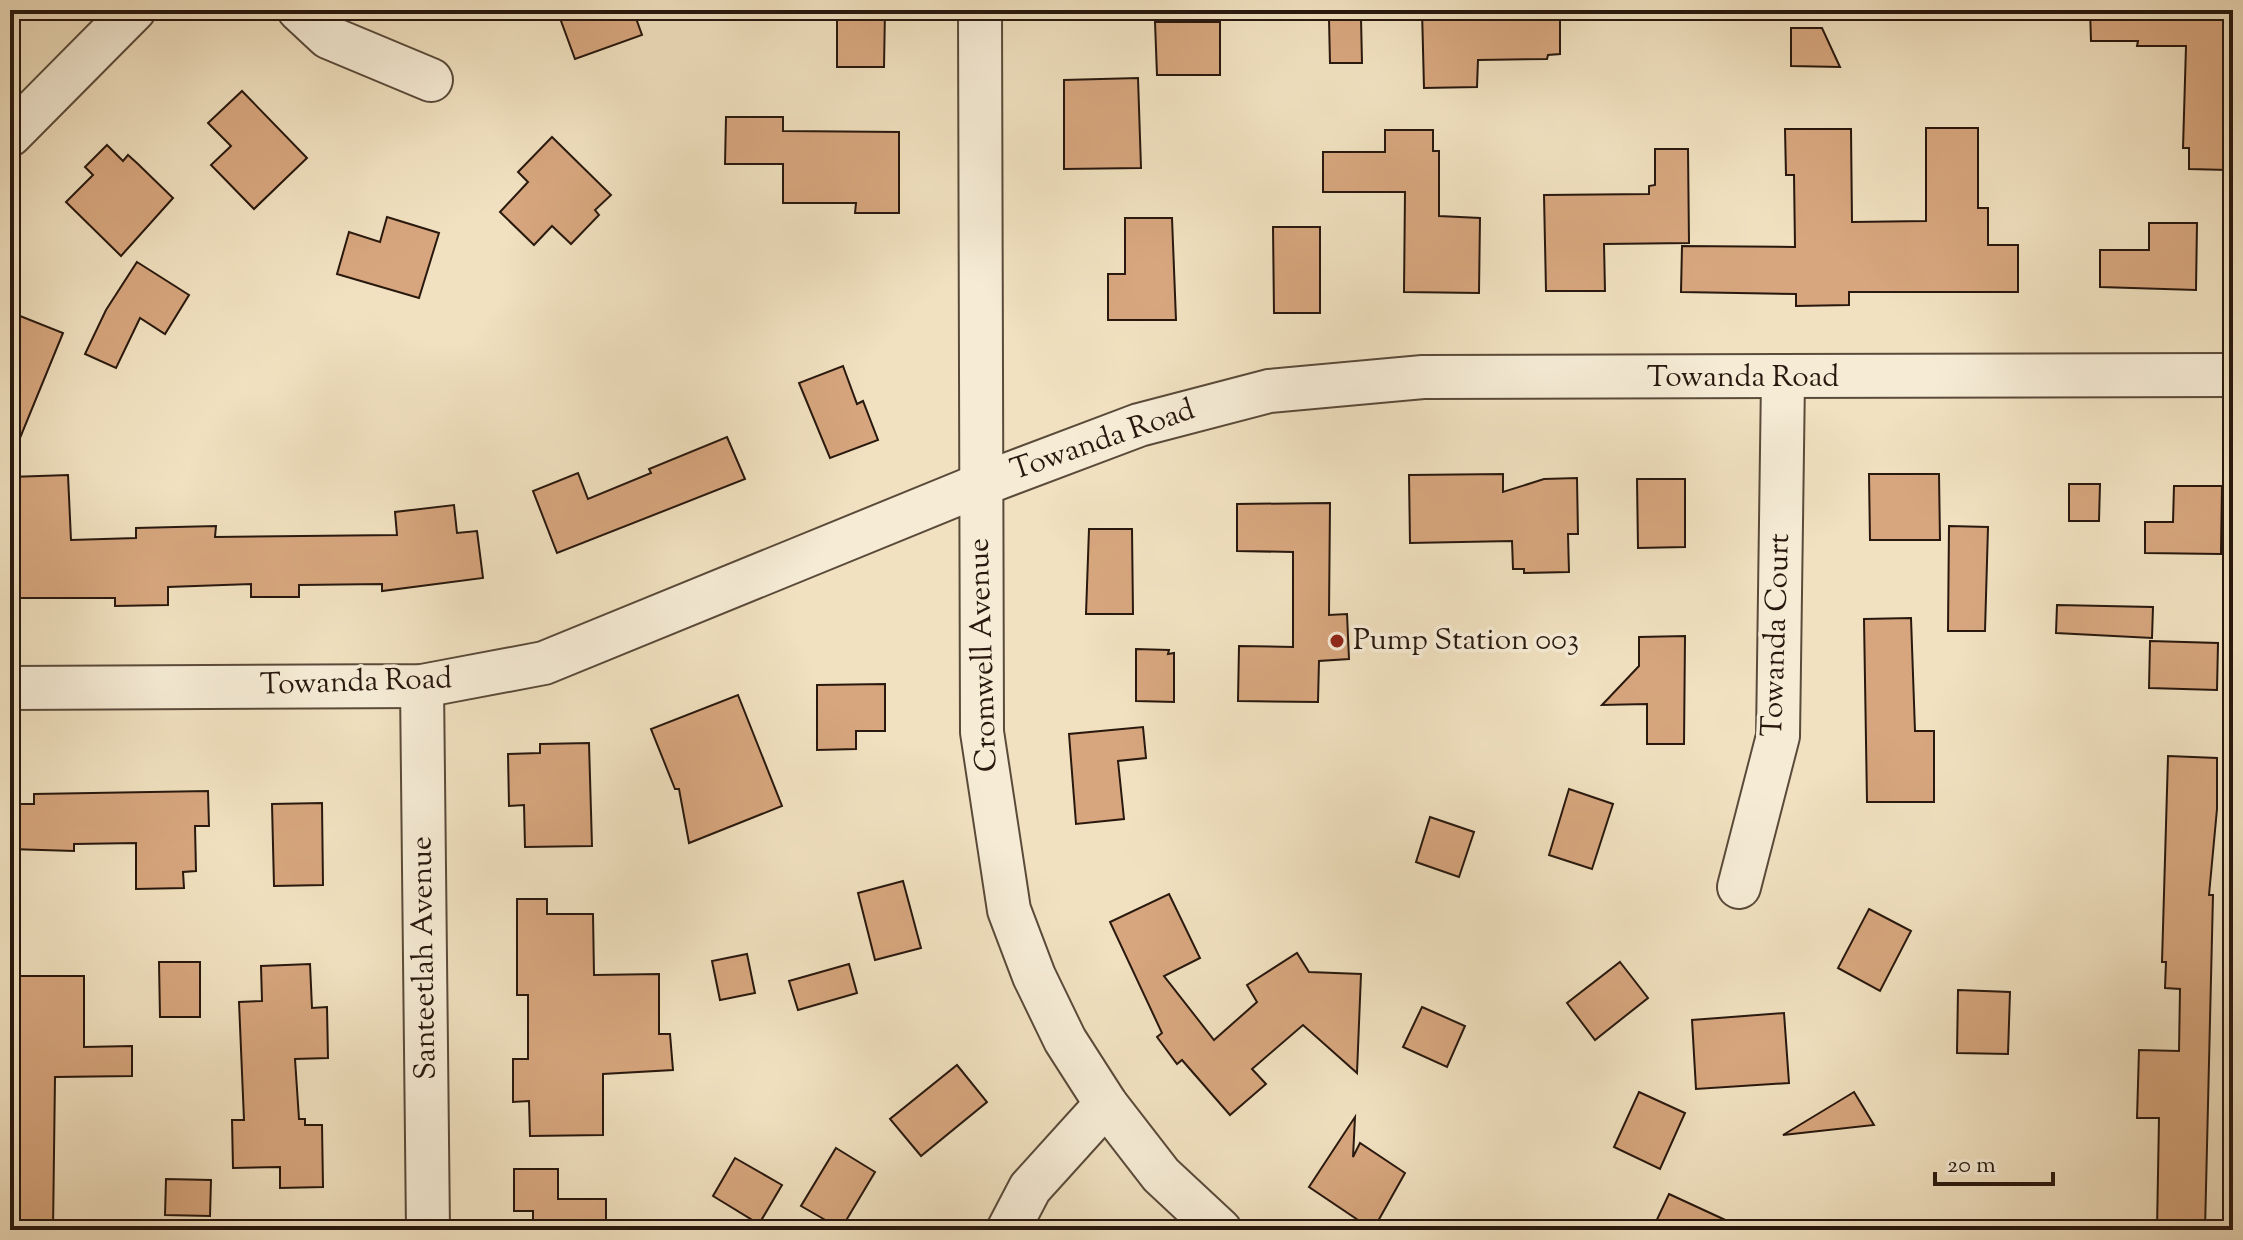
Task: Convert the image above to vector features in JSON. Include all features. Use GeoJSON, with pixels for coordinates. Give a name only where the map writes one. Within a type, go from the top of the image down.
{"type":"FeatureCollection","features":[{"type":"Feature","properties":{"kind":"street"},"geometry":{"type":"LineString","coordinates":[[10,135],[134,10]]}},
{"type":"Feature","properties":{"kind":"street"},"geometry":{"type":"LineString","coordinates":[[299,10],[328,37],[431,80]]}},
{"type":"Feature","properties":{"kind":"street","name":"Cromwell Avenue"},"geometry":{"type":"LineString","coordinates":[[980,10],[982,732],[1009,910],[1034,976],[1065,1040],[1106,1104],[1161,1175],[1220,1230]]}},
{"type":"Feature","properties":{"kind":"street","name":"Towanda Road"},"geometry":{"type":"LineString","coordinates":[[10,688],[422,686],[544,663],[980,485],[1139,425],[1269,391],[1423,377],[1783,379],[2233,375]]}},
{"type":"Feature","properties":{"kind":"street","name":"Towanda Court"},"geometry":{"type":"LineString","coordinates":[[1739,887],[1778,736],[1783,379]]}},
{"type":"Feature","properties":{"kind":"street","name":"Santeetlah Avenue"},"geometry":{"type":"LineString","coordinates":[[422,686],[428,1230]]}},
{"type":"Feature","properties":{"kind":"street"},"geometry":{"type":"LineString","coordinates":[[1008,1230],[1030,1188],[1106,1104]]}},
{"type":"Feature","properties":{"kind":"building"},"geometry":{"type":"Polygon","coordinates":[[[557,10],[633,10],[642,35],[575,59],[557,10]]]}},
{"type":"Feature","properties":{"kind":"building"},"geometry":{"type":"Polygon","coordinates":[[[837,10],[885,10],[884,67],[837,67],[837,10]]]}},
{"type":"Feature","properties":{"kind":"building"},"geometry":{"type":"Polygon","coordinates":[[[1422,10],[1560,10],[1560,54],[1548,55],[1547,59],[1478,60],[1477,87],[1424,88],[1422,10]]]}},
{"type":"Feature","properties":{"kind":"building"},"geometry":{"type":"Polygon","coordinates":[[[2090,10],[2233,10],[2228,170],[2189,169],[2189,148],[2183,148],[2186,46],[2137,46],[2138,41],[2091,41],[2090,10]]]}},
{"type":"Feature","properties":{"kind":"building"},"geometry":{"type":"Polygon","coordinates":[[[1361,18],[1362,63],[1330,63],[1329,19],[1361,18]]]}},
{"type":"Feature","properties":{"kind":"building"},"geometry":{"type":"Polygon","coordinates":[[[1155,22],[1220,22],[1220,75],[1157,75],[1155,22]]]}},
{"type":"Feature","properties":{"kind":"building"},"geometry":{"type":"Polygon","coordinates":[[[1791,28],[1822,28],[1840,67],[1791,66],[1791,28]]]}},
{"type":"Feature","properties":{"kind":"building"},"geometry":{"type":"Polygon","coordinates":[[[1138,78],[1141,168],[1064,169],[1064,80],[1138,78]]]}},
{"type":"Feature","properties":{"kind":"building"},"geometry":{"type":"Polygon","coordinates":[[[242,91],[307,158],[254,209],[211,165],[231,146],[208,123],[242,91]]]}},
{"type":"Feature","properties":{"kind":"building"},"geometry":{"type":"Polygon","coordinates":[[[726,117],[783,117],[783,131],[899,132],[899,213],[855,213],[856,203],[783,203],[783,164],[725,164],[726,117]]]}},
{"type":"Feature","properties":{"kind":"building"},"geometry":{"type":"Polygon","coordinates":[[[1926,128],[1978,128],[1978,208],[1988,208],[1988,245],[2018,245],[2018,292],[1849,292],[1849,305],[1796,306],[1796,294],[1681,292],[1682,246],[1795,247],[1794,175],[1786,175],[1785,129],[1851,129],[1852,222],[1926,221],[1926,128]]]}},
{"type":"Feature","properties":{"kind":"building"},"geometry":{"type":"Polygon","coordinates":[[[1385,130],[1433,130],[1433,151],[1439,151],[1439,216],[1480,218],[1479,293],[1404,292],[1405,192],[1323,192],[1323,152],[1385,152],[1385,130]]]}},
{"type":"Feature","properties":{"kind":"building"},"geometry":{"type":"Polygon","coordinates":[[[552,137],[611,195],[595,210],[599,215],[571,244],[552,226],[534,245],[500,212],[528,182],[518,172],[552,137]]]}},
{"type":"Feature","properties":{"kind":"building"},"geometry":{"type":"Polygon","coordinates":[[[107,145],[123,161],[128,155],[173,198],[121,256],[66,202],[93,175],[85,167],[107,145]]]}},
{"type":"Feature","properties":{"kind":"building"},"geometry":{"type":"Polygon","coordinates":[[[1655,149],[1688,149],[1689,243],[1604,244],[1605,291],[1546,291],[1544,195],[1649,194],[1649,186],[1655,185],[1655,149]]]}},
{"type":"Feature","properties":{"kind":"building"},"geometry":{"type":"Polygon","coordinates":[[[387,217],[439,233],[419,298],[337,274],[349,232],[380,242],[387,217]]]}},
{"type":"Feature","properties":{"kind":"building"},"geometry":{"type":"Polygon","coordinates":[[[1125,218],[1172,218],[1176,320],[1108,320],[1108,274],[1125,274],[1125,218]]]}},
{"type":"Feature","properties":{"kind":"building"},"geometry":{"type":"Polygon","coordinates":[[[2149,223],[2197,223],[2196,290],[2100,287],[2100,250],[2149,250],[2149,223]]]}},
{"type":"Feature","properties":{"kind":"building"},"geometry":{"type":"Polygon","coordinates":[[[1273,227],[1320,227],[1320,313],[1274,313],[1273,227]]]}},
{"type":"Feature","properties":{"kind":"building"},"geometry":{"type":"Polygon","coordinates":[[[137,262],[189,295],[165,334],[140,318],[116,368],[85,354],[106,310],[137,262]]]}},
{"type":"Feature","properties":{"kind":"building"},"geometry":{"type":"Polygon","coordinates":[[[10,312],[63,333],[11,460],[10,459],[10,312]]]}},
{"type":"Feature","properties":{"kind":"building"},"geometry":{"type":"Polygon","coordinates":[[[843,366],[857,404],[863,401],[878,440],[830,458],[799,383],[843,366]]]}},
{"type":"Feature","properties":{"kind":"building"},"geometry":{"type":"Polygon","coordinates":[[[727,437],[745,479],[557,553],[533,491],[578,473],[588,499],[651,473],[649,469],[727,437]]]}},
{"type":"Feature","properties":{"kind":"building"},"geometry":{"type":"Polygon","coordinates":[[[1503,474],[1503,492],[1544,479],[1577,478],[1578,534],[1568,534],[1569,572],[1524,573],[1524,569],[1513,569],[1512,541],[1410,543],[1409,475],[1503,474]]]}},
{"type":"Feature","properties":{"kind":"building"},"geometry":{"type":"Polygon","coordinates":[[[1869,474],[1939,474],[1940,540],[1870,540],[1869,474]]]}},
{"type":"Feature","properties":{"kind":"building"},"geometry":{"type":"Polygon","coordinates":[[[68,475],[71,540],[136,538],[136,528],[216,526],[215,537],[397,535],[395,512],[454,505],[457,533],[477,531],[483,578],[382,591],[382,584],[299,585],[299,597],[251,597],[251,584],[168,587],[168,605],[115,606],[115,598],[10,598],[10,477],[68,475]]]}},
{"type":"Feature","properties":{"kind":"building"},"geometry":{"type":"Polygon","coordinates":[[[1637,479],[1685,479],[1685,547],[1638,548],[1637,479]]]}},
{"type":"Feature","properties":{"kind":"building"},"geometry":{"type":"Polygon","coordinates":[[[2069,484],[2100,484],[2099,521],[2069,521],[2069,484]]]}},
{"type":"Feature","properties":{"kind":"building"},"geometry":{"type":"Polygon","coordinates":[[[2174,486],[2222,486],[2221,554],[2145,553],[2145,522],[2173,522],[2174,486]]]}},
{"type":"Feature","properties":{"kind":"building"},"geometry":{"type":"Polygon","coordinates":[[[1330,503],[1329,615],[1347,614],[1349,659],[1319,661],[1318,702],[1238,701],[1239,646],[1293,647],[1293,552],[1237,551],[1237,504],[1330,503]]]}},
{"type":"Feature","properties":{"kind":"building"},"geometry":{"type":"Polygon","coordinates":[[[1949,526],[1988,527],[1985,631],[1948,631],[1949,526]]]}},
{"type":"Feature","properties":{"kind":"building"},"geometry":{"type":"Polygon","coordinates":[[[1089,529],[1132,529],[1133,614],[1086,614],[1089,529]]]}},
{"type":"Feature","properties":{"kind":"building"},"geometry":{"type":"Polygon","coordinates":[[[2057,605],[2153,607],[2152,638],[2056,633],[2057,605]]]}},
{"type":"Feature","properties":{"kind":"building"},"geometry":{"type":"Polygon","coordinates":[[[1911,618],[1915,731],[1934,731],[1934,802],[1867,802],[1864,619],[1911,618]]]}},
{"type":"Feature","properties":{"kind":"building"},"geometry":{"type":"Polygon","coordinates":[[[1685,636],[1684,744],[1647,744],[1647,704],[1602,705],[1639,666],[1639,637],[1685,636]]]}},
{"type":"Feature","properties":{"kind":"building"},"geometry":{"type":"Polygon","coordinates":[[[2150,641],[2218,643],[2217,690],[2149,688],[2150,641]]]}},
{"type":"Feature","properties":{"kind":"building"},"geometry":{"type":"Polygon","coordinates":[[[1136,649],[1169,650],[1168,654],[1174,653],[1174,702],[1136,701],[1136,649]]]}},
{"type":"Feature","properties":{"kind":"building"},"geometry":{"type":"Polygon","coordinates":[[[885,684],[885,731],[856,731],[856,749],[817,750],[817,685],[885,684]]]}},
{"type":"Feature","properties":{"kind":"building"},"geometry":{"type":"Polygon","coordinates":[[[738,695],[782,806],[689,843],[679,789],[675,789],[651,729],[738,695]]]}},
{"type":"Feature","properties":{"kind":"building"},"geometry":{"type":"Polygon","coordinates":[[[1143,727],[1146,758],[1118,761],[1124,819],[1076,824],[1069,734],[1143,727]]]}},
{"type":"Feature","properties":{"kind":"building"},"geometry":{"type":"Polygon","coordinates":[[[589,743],[592,846],[525,847],[524,805],[509,806],[508,754],[540,753],[540,744],[589,743]]]}},
{"type":"Feature","properties":{"kind":"building"},"geometry":{"type":"Polygon","coordinates":[[[2168,756],[2217,758],[2217,809],[2209,895],[2213,895],[2205,1230],[2157,1230],[2159,1118],[2137,1118],[2139,1050],[2179,1051],[2180,989],[2165,988],[2166,962],[2162,962],[2168,756]]]}},
{"type":"Feature","properties":{"kind":"building"},"geometry":{"type":"Polygon","coordinates":[[[1569,789],[1613,804],[1592,869],[1549,855],[1569,789]]]}},
{"type":"Feature","properties":{"kind":"building"},"geometry":{"type":"Polygon","coordinates":[[[208,791],[209,826],[195,826],[196,871],[183,872],[184,888],[136,889],[136,843],[74,844],[74,851],[10,849],[10,804],[34,804],[34,794],[208,791]]]}},
{"type":"Feature","properties":{"kind":"building"},"geometry":{"type":"Polygon","coordinates":[[[322,803],[323,885],[274,886],[272,804],[322,803]]]}},
{"type":"Feature","properties":{"kind":"building"},"geometry":{"type":"Polygon","coordinates":[[[1430,817],[1474,832],[1459,877],[1416,862],[1430,817]]]}},
{"type":"Feature","properties":{"kind":"building"},"geometry":{"type":"Polygon","coordinates":[[[903,881],[921,948],[875,960],[858,893],[903,881]]]}},
{"type":"Feature","properties":{"kind":"building"},"geometry":{"type":"Polygon","coordinates":[[[1169,894],[1200,958],[1164,976],[1214,1040],[1257,1002],[1247,985],[1297,953],[1309,972],[1361,974],[1357,1073],[1303,1025],[1252,1069],[1266,1084],[1230,1115],[1182,1060],[1177,1064],[1157,1037],[1162,1033],[1110,922],[1169,894]]]}},
{"type":"Feature","properties":{"kind":"building"},"geometry":{"type":"Polygon","coordinates":[[[517,899],[547,899],[547,914],[593,914],[594,975],[659,974],[659,1034],[670,1034],[673,1070],[603,1074],[603,1135],[530,1136],[529,1101],[513,1102],[513,1059],[528,1059],[528,995],[517,995],[517,899]]]}},
{"type":"Feature","properties":{"kind":"building"},"geometry":{"type":"Polygon","coordinates":[[[1869,909],[1911,931],[1880,991],[1838,968],[1869,909]]]}},
{"type":"Feature","properties":{"kind":"building"},"geometry":{"type":"Polygon","coordinates":[[[747,954],[755,993],[720,1000],[712,961],[747,954]]]}},
{"type":"Feature","properties":{"kind":"building"},"geometry":{"type":"Polygon","coordinates":[[[159,962],[200,962],[200,1017],[160,1017],[159,962]]]}},
{"type":"Feature","properties":{"kind":"building"},"geometry":{"type":"Polygon","coordinates":[[[1620,962],[1648,998],[1595,1040],[1567,1003],[1620,962]]]}},
{"type":"Feature","properties":{"kind":"building"},"geometry":{"type":"Polygon","coordinates":[[[310,964],[312,1008],[327,1007],[328,1058],[295,1059],[299,1119],[305,1119],[305,1125],[322,1125],[323,1187],[280,1188],[280,1167],[233,1168],[232,1120],[244,1120],[239,1002],[262,1001],[261,966],[310,964]]]}},
{"type":"Feature","properties":{"kind":"building"},"geometry":{"type":"Polygon","coordinates":[[[849,964],[857,993],[798,1010],[789,981],[849,964]]]}},
{"type":"Feature","properties":{"kind":"building"},"geometry":{"type":"Polygon","coordinates":[[[10,976],[84,976],[84,1047],[132,1046],[132,1076],[55,1077],[53,1230],[20,1230],[20,1211],[10,1211],[10,976]]]}},
{"type":"Feature","properties":{"kind":"building"},"geometry":{"type":"Polygon","coordinates":[[[1958,990],[2010,992],[2008,1054],[1957,1053],[1958,990]]]}},
{"type":"Feature","properties":{"kind":"building"},"geometry":{"type":"Polygon","coordinates":[[[1422,1007],[1465,1026],[1447,1067],[1403,1047],[1422,1007]]]}},
{"type":"Feature","properties":{"kind":"building"},"geometry":{"type":"Polygon","coordinates":[[[1784,1013],[1789,1083],[1696,1089],[1692,1020],[1784,1013]]]}},
{"type":"Feature","properties":{"kind":"building"},"geometry":{"type":"Polygon","coordinates":[[[957,1065],[987,1102],[921,1156],[890,1119],[957,1065]]]}},
{"type":"Feature","properties":{"kind":"building"},"geometry":{"type":"Polygon","coordinates":[[[1639,1092],[1685,1113],[1660,1169],[1614,1147],[1639,1092]]]}},
{"type":"Feature","properties":{"kind":"building"},"geometry":{"type":"Polygon","coordinates":[[[1854,1092],[1874,1125],[1783,1135],[1854,1092]]]}},
{"type":"Feature","properties":{"kind":"building"},"geometry":{"type":"Polygon","coordinates":[[[1355,1117],[1353,1157],[1360,1143],[1405,1173],[1373,1230],[1309,1187],[1355,1117]]]}},
{"type":"Feature","properties":{"kind":"building"},"geometry":{"type":"Polygon","coordinates":[[[836,1148],[875,1172],[841,1229],[801,1206],[836,1148]]]}},
{"type":"Feature","properties":{"kind":"building"},"geometry":{"type":"Polygon","coordinates":[[[735,1158],[782,1185],[759,1224],[713,1196],[735,1158]]]}},
{"type":"Feature","properties":{"kind":"building"},"geometry":{"type":"Polygon","coordinates":[[[514,1169],[558,1169],[558,1199],[606,1199],[606,1230],[533,1230],[533,1211],[514,1211],[514,1169]]]}},
{"type":"Feature","properties":{"kind":"building"},"geometry":{"type":"Polygon","coordinates":[[[166,1179],[211,1180],[210,1216],[165,1215],[166,1179]]]}},
{"type":"Feature","properties":{"kind":"building"},"geometry":{"type":"Polygon","coordinates":[[[1669,1194],[1747,1230],[1652,1230],[1669,1194]]]}},
{"type":"Feature","properties":{"kind":"place","name":"Pump Station 003"},"geometry":{"type":"Point","coordinates":[1337,641]}}]}
